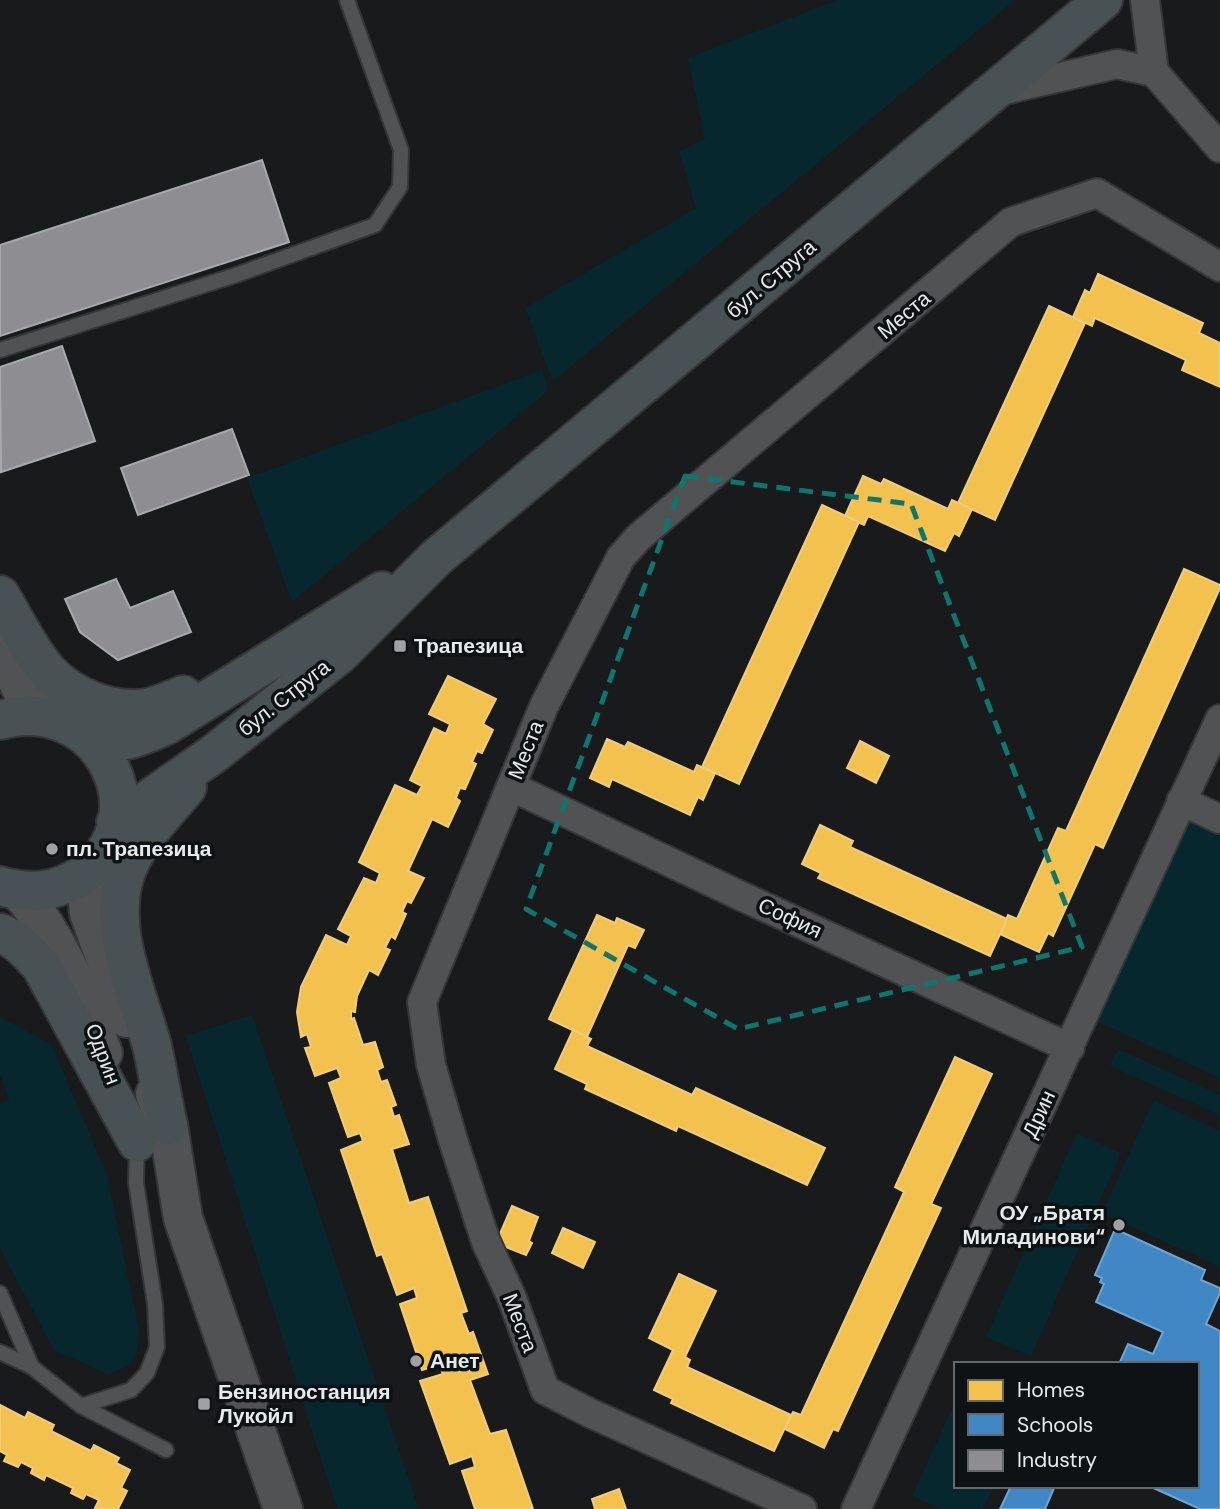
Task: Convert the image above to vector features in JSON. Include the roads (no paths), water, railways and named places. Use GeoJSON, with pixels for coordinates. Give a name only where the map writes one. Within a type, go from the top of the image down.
{"type":"FeatureCollection","features":[{"type":"Feature","properties":{"kind":"main road","name":"бул. Струга"},"geometry":{"type":"LineString","coordinates":[[117,821],[215,753],[341,653],[437,557],[1103,0]]}},
{"type":"Feature","properties":{"kind":"main road","name":"бул. Струга"},"geometry":{"type":"LineString","coordinates":[[90,738],[108,744],[138,737],[166,725],[437,557]]}},
{"type":"Feature","properties":{"kind":"main road"},"geometry":{"type":"LineString","coordinates":[[0,595],[38,661],[52,677],[91,701],[115,707],[139,709],[166,703],[276,656]]}},
{"type":"Feature","properties":{"kind":"main road"},"geometry":{"type":"LineString","coordinates":[[0,635],[16,681],[38,715]]}},
{"type":"Feature","properties":{"kind":"main road"},"geometry":{"type":"LineString","coordinates":[[0,720],[38,715],[60,720],[76,728],[90,738],[104,756],[114,776],[118,799],[117,821],[111,839],[102,856],[89,870],[57,888],[38,892],[10,889]]}},
{"type":"Feature","properties":{"kind":"main road"},"geometry":{"type":"LineString","coordinates":[[152,1134],[152,1049],[120,930],[118,910],[121,889],[136,850],[215,753]]}},
{"type":"Feature","properties":{"kind":"main road","name":"Одрин"},"geometry":{"type":"LineString","coordinates":[[89,870],[87,894],[94,931],[152,1134],[283,1509]]}},
{"type":"Feature","properties":{"kind":"main road","name":"Одрин"},"geometry":{"type":"LineString","coordinates":[[10,889],[44,922],[152,1134]]}},
{"type":"Feature","properties":{"kind":"main road"},"geometry":{"type":"LineString","coordinates":[[0,933],[24,948],[41,965],[152,1134]]}},
{"type":"Feature","properties":{"kind":"street"},"geometry":{"type":"LineString","coordinates":[[1145,0],[1154,72],[1220,148]]}},
{"type":"Feature","properties":{"kind":"street"},"geometry":{"type":"LineString","coordinates":[[995,92],[1117,64],[1154,72]]}},
{"type":"Feature","properties":{"kind":"street","name":"Места"},"geometry":{"type":"LineString","coordinates":[[802,1509],[545,1390],[512,1298],[486,1242],[431,1065],[422,1002],[544,706],[621,557],[639,537],[1012,222],[1097,193],[1220,267]]}},
{"type":"Feature","properties":{"kind":"street","name":"Дрин"},"geometry":{"type":"LineString","coordinates":[[856,1509],[1220,719]]}},
{"type":"Feature","properties":{"kind":"street","name":"София"},"geometry":{"type":"LineString","coordinates":[[512,787],[1070,1048]]}},
{"type":"Feature","properties":{"kind":"street"},"geometry":{"type":"LineString","coordinates":[[1181,801],[1220,819]]}},
{"type":"Feature","properties":{"kind":"lane"},"geometry":{"type":"LineString","coordinates":[[0,350],[236,275],[375,225],[400,187],[401,150],[347,0]]}},
{"type":"Feature","properties":{"kind":"lane"},"geometry":{"type":"LineString","coordinates":[[81,1406],[131,1390],[147,1373],[157,1347],[155,1304],[136,1182],[152,1134]]}},
{"type":"Feature","properties":{"kind":"lane"},"geometry":{"type":"LineString","coordinates":[[0,1293],[32,1367]]}},
{"type":"Feature","properties":{"kind":"lane"},"geometry":{"type":"LineString","coordinates":[[0,1352],[32,1367],[81,1406],[166,1450]]}},
{"type":"Feature","properties":{"kind":"place","name":"Трапезица"},"geometry":{"type":"Point","coordinates":[400,646]}},
{"type":"Feature","properties":{"kind":"place","name":"пл. Трапезица"},"geometry":{"type":"Point","coordinates":[52,849]}},
{"type":"Feature","properties":{"kind":"place","name":"ОУ „Братя Миладинови“"},"geometry":{"type":"Point","coordinates":[1119,1225]}},
{"type":"Feature","properties":{"kind":"place","name":"Анет"},"geometry":{"type":"Point","coordinates":[416,1361]}},
{"type":"Feature","properties":{"kind":"place","name":"Бензиностанция Лукойл"},"geometry":{"type":"Point","coordinates":[204,1404]}}]}
